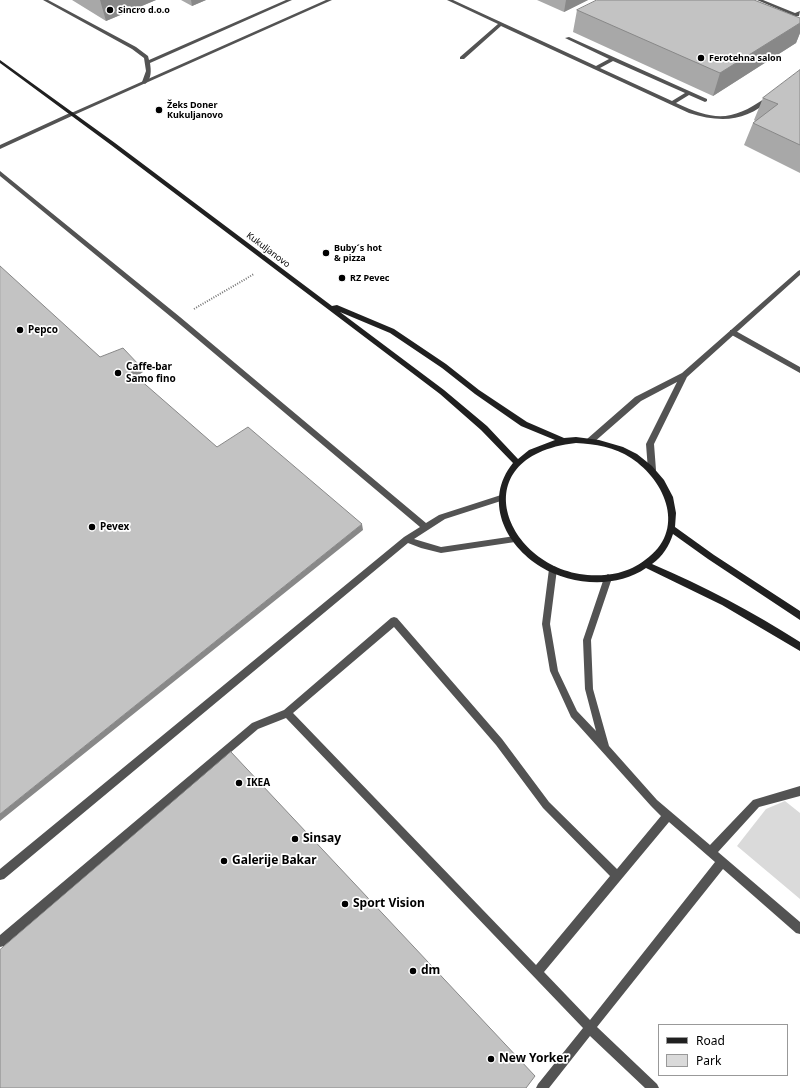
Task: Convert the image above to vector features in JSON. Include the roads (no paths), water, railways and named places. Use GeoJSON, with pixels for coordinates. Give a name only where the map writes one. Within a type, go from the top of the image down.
{"type":"FeatureCollection","features":[{"type":"Feature","properties":{"kind":"main road","name":"Kukuljanovo"},"geometry":{"type":"LineString","coordinates":[[0,61],[442,392],[484,428],[517,463]]}},
{"type":"Feature","properties":{"kind":"main road"},"geometry":{"type":"LineString","coordinates":[[325,304],[392,331],[444,366],[477,392],[524,424],[563,441]]}},
{"type":"Feature","properties":{"kind":"main road"},"geometry":{"type":"LineString","coordinates":[[590,440],[620,449],[634,456],[652,470],[665,488],[670,501],[672,508],[672,529],[664,548],[647,565],[629,574],[608,578],[590,578],[571,575],[553,569],[531,556],[515,539],[507,526],[502,511],[501,498],[506,479],[517,463],[537,448],[563,441],[590,440]]}},
{"type":"Feature","properties":{"kind":"main road"},"geometry":{"type":"LineString","coordinates":[[672,529],[711,557],[800,616]]}},
{"type":"Feature","properties":{"kind":"main road"},"geometry":{"type":"LineString","coordinates":[[647,565],[689,582],[728,603],[800,647]]}},
{"type":"Feature","properties":{"kind":"street"},"geometry":{"type":"LineString","coordinates":[[45,0],[134,48],[146,57],[149,71],[145,82]]}},
{"type":"Feature","properties":{"kind":"street"},"geometry":{"type":"LineString","coordinates":[[148,62],[290,0]]}},
{"type":"Feature","properties":{"kind":"street"},"geometry":{"type":"LineString","coordinates":[[0,147],[330,0]]}},
{"type":"Feature","properties":{"kind":"street"},"geometry":{"type":"LineString","coordinates":[[449,0],[672,103],[704,116],[730,118],[743,115],[753,110],[776,93]]}},
{"type":"Feature","properties":{"kind":"street"},"geometry":{"type":"LineString","coordinates":[[759,0],[798,14]]}},
{"type":"Feature","properties":{"kind":"street"},"geometry":{"type":"LineString","coordinates":[[777,24],[798,14]]}},
{"type":"Feature","properties":{"kind":"street"},"geometry":{"type":"LineString","coordinates":[[462,58],[501,24]]}},
{"type":"Feature","properties":{"kind":"street"},"geometry":{"type":"LineString","coordinates":[[567,38],[705,100]]}},
{"type":"Feature","properties":{"kind":"street"},"geometry":{"type":"LineString","coordinates":[[596,68],[613,59]]}},
{"type":"Feature","properties":{"kind":"street"},"geometry":{"type":"LineString","coordinates":[[672,103],[688,93]]}},
{"type":"Feature","properties":{"kind":"street"},"geometry":{"type":"LineString","coordinates":[[0,173],[178,319],[425,527]]}},
{"type":"Feature","properties":{"kind":"street"},"geometry":{"type":"LineString","coordinates":[[590,440],[638,400],[684,375],[800,272]]}},
{"type":"Feature","properties":{"kind":"street"},"geometry":{"type":"LineString","coordinates":[[732,332],[800,370]]}},
{"type":"Feature","properties":{"kind":"street"},"geometry":{"type":"LineString","coordinates":[[652,470],[650,444],[684,375]]}},
{"type":"Feature","properties":{"kind":"street"},"geometry":{"type":"LineString","coordinates":[[0,875],[407,539],[442,517],[501,498]]}},
{"type":"Feature","properties":{"kind":"street"},"geometry":{"type":"LineString","coordinates":[[407,539],[421,545],[441,550],[515,539]]}},
{"type":"Feature","properties":{"kind":"street"},"geometry":{"type":"LineString","coordinates":[[553,569],[546,624],[554,671],[574,714],[654,803],[800,929]]}},
{"type":"Feature","properties":{"kind":"street"},"geometry":{"type":"LineString","coordinates":[[604,748],[589,689],[586,640],[608,578]]}},
{"type":"Feature","properties":{"kind":"street"},"geometry":{"type":"LineString","coordinates":[[0,942],[255,726],[287,713],[394,621],[499,742],[546,805],[617,876]]}},
{"type":"Feature","properties":{"kind":"street"},"geometry":{"type":"LineString","coordinates":[[287,713],[589,1027],[653,1088]]}},
{"type":"Feature","properties":{"kind":"street"},"geometry":{"type":"LineString","coordinates":[[711,852],[756,803],[800,791]]}},
{"type":"Feature","properties":{"kind":"street"},"geometry":{"type":"LineString","coordinates":[[537,972],[668,815]]}},
{"type":"Feature","properties":{"kind":"street"},"geometry":{"type":"LineString","coordinates":[[542,1088],[589,1027],[722,862]]}},
{"type":"Feature","properties":{"kind":"place","name":"Sincro d.o.o"},"geometry":{"type":"Point","coordinates":[110,10]}},
{"type":"Feature","properties":{"kind":"place","name":"Ferotehna salon"},"geometry":{"type":"Point","coordinates":[701,58]}},
{"type":"Feature","properties":{"kind":"place","name":"Žeks Doner Kukuljanovo"},"geometry":{"type":"Point","coordinates":[159,110]}},
{"type":"Feature","properties":{"kind":"place","name":"Buby´s hot & pizza"},"geometry":{"type":"Point","coordinates":[326,253]}},
{"type":"Feature","properties":{"kind":"place","name":"RZ Pevec"},"geometry":{"type":"Point","coordinates":[342,278]}},
{"type":"Feature","properties":{"kind":"place","name":"Pepco"},"geometry":{"type":"Point","coordinates":[20,330]}},
{"type":"Feature","properties":{"kind":"place","name":"Caffe-bar Samo fino"},"geometry":{"type":"Point","coordinates":[118,373]}},
{"type":"Feature","properties":{"kind":"place","name":"Pevex"},"geometry":{"type":"Point","coordinates":[92,527]}},
{"type":"Feature","properties":{"kind":"place","name":"IKEA"},"geometry":{"type":"Point","coordinates":[239,783]}},
{"type":"Feature","properties":{"kind":"place","name":"Sinsay"},"geometry":{"type":"Point","coordinates":[295,839]}},
{"type":"Feature","properties":{"kind":"place","name":"Galerije Bakar"},"geometry":{"type":"Point","coordinates":[224,861]}},
{"type":"Feature","properties":{"kind":"place","name":"Sport Vision"},"geometry":{"type":"Point","coordinates":[345,904]}},
{"type":"Feature","properties":{"kind":"place","name":"dm"},"geometry":{"type":"Point","coordinates":[413,971]}},
{"type":"Feature","properties":{"kind":"place","name":"New Yorker"},"geometry":{"type":"Point","coordinates":[491,1059]}}]}
